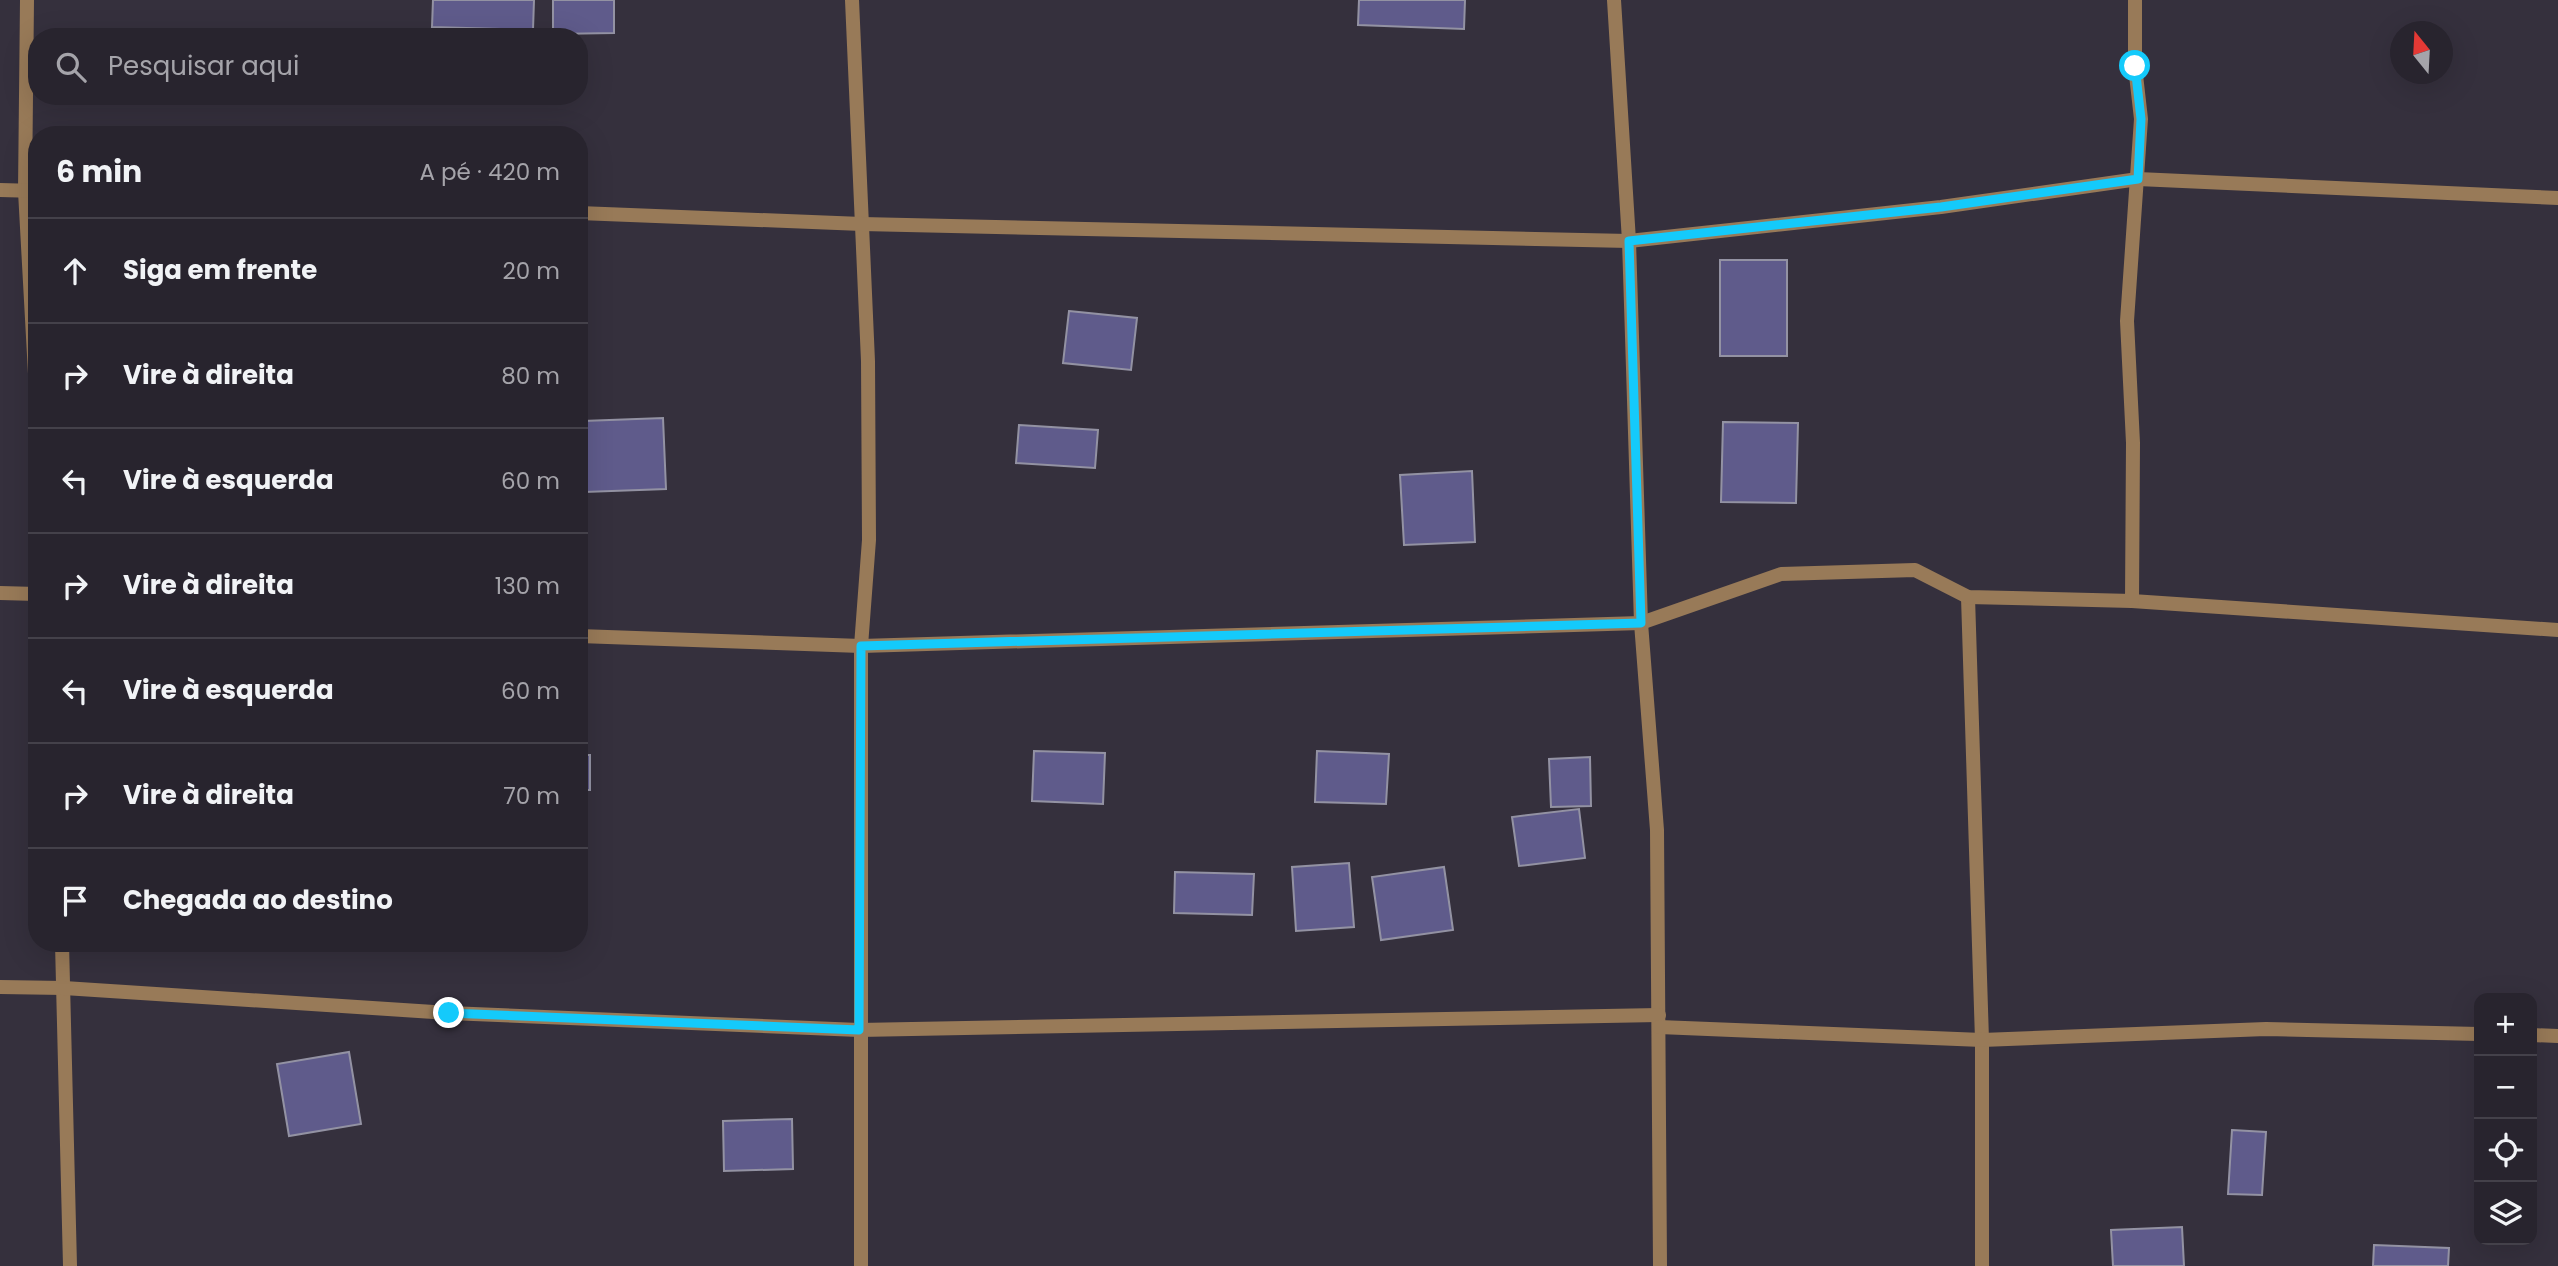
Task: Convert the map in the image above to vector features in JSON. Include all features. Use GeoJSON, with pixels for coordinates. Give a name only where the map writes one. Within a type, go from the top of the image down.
{"type":"FeatureCollection","features":[{"type":"Feature","properties":{"kind":"street"},"geometry":{"type":"LineString","coordinates":[[27,0],[28,48]]}},
{"type":"Feature","properties":{"kind":"street"},"geometry":{"type":"LineString","coordinates":[[852,0],[868,361],[869,540],[861,646],[861,1266]]}},
{"type":"Feature","properties":{"kind":"street"},"geometry":{"type":"LineString","coordinates":[[1614,0],[1629,241],[1641,623],[1657,830],[1660,1266]]}},
{"type":"Feature","properties":{"kind":"street"},"geometry":{"type":"LineString","coordinates":[[2132,601],[2133,443],[2127,321],[2141,119],[2135,66],[2135,0]]}},
{"type":"Feature","properties":{"kind":"street"},"geometry":{"type":"LineString","coordinates":[[29,105],[30,126]]}},
{"type":"Feature","properties":{"kind":"street"},"geometry":{"type":"LineString","coordinates":[[588,213],[862,224],[1629,241],[1941,207],[2138,179],[2558,198]]}},
{"type":"Feature","properties":{"kind":"street"},"geometry":{"type":"LineString","coordinates":[[0,190],[28,191]]}},
{"type":"Feature","properties":{"kind":"street"},"geometry":{"type":"LineString","coordinates":[[588,636],[861,646],[1641,623],[1781,574],[1915,570],[1968,597],[2132,601],[2558,630]]}},
{"type":"Feature","properties":{"kind":"street"},"geometry":{"type":"LineString","coordinates":[[0,593],[28,594]]}},
{"type":"Feature","properties":{"kind":"street"},"geometry":{"type":"LineString","coordinates":[[1968,597],[1982,1040],[1982,1266]]}},
{"type":"Feature","properties":{"kind":"street"},"geometry":{"type":"LineString","coordinates":[[62,952],[70,1266]]}},
{"type":"Feature","properties":{"kind":"street"},"geometry":{"type":"LineString","coordinates":[[0,987],[64,988],[449,1013],[859,1030],[1659,1021],[1982,1040],[2266,1030],[2474,1034]]}},
{"type":"Feature","properties":{"kind":"street"},"geometry":{"type":"LineString","coordinates":[[2537,1035],[2558,1036]]}},
{"type":"Feature","properties":{"kind":"building"},"geometry":{"type":"Polygon","coordinates":[[[433,0],[534,0],[533,28],[432,27],[433,0]]]}},
{"type":"Feature","properties":{"kind":"building"},"geometry":{"type":"Polygon","coordinates":[[[553,0],[614,0],[614,33],[588,33],[588,28],[553,28],[553,0]]]}},
{"type":"Feature","properties":{"kind":"building"},"geometry":{"type":"Polygon","coordinates":[[[1359,0],[1465,0],[1464,29],[1358,25],[1359,0]]]}},
{"type":"Feature","properties":{"kind":"building"},"geometry":{"type":"Polygon","coordinates":[[[1720,260],[1787,260],[1787,356],[1720,356],[1720,260]]]}},
{"type":"Feature","properties":{"kind":"building"},"geometry":{"type":"Polygon","coordinates":[[[1069,311],[1137,318],[1131,370],[1063,363],[1069,311]]]}},
{"type":"Feature","properties":{"kind":"building"},"geometry":{"type":"Polygon","coordinates":[[[663,418],[666,489],[588,492],[588,421],[663,418]]]}},
{"type":"Feature","properties":{"kind":"building"},"geometry":{"type":"Polygon","coordinates":[[[1723,422],[1798,423],[1796,503],[1721,502],[1723,422]]]}},
{"type":"Feature","properties":{"kind":"building"},"geometry":{"type":"Polygon","coordinates":[[[1019,425],[1098,430],[1095,468],[1016,463],[1019,425]]]}},
{"type":"Feature","properties":{"kind":"building"},"geometry":{"type":"Polygon","coordinates":[[[1472,471],[1475,542],[1404,545],[1400,475],[1472,471]]]}},
{"type":"Feature","properties":{"kind":"building"},"geometry":{"type":"Polygon","coordinates":[[[1034,751],[1105,753],[1103,804],[1032,801],[1034,751]]]}},
{"type":"Feature","properties":{"kind":"building"},"geometry":{"type":"Polygon","coordinates":[[[1317,751],[1389,754],[1386,804],[1315,802],[1317,751]]]}},
{"type":"Feature","properties":{"kind":"building"},"geometry":{"type":"Polygon","coordinates":[[[588,755],[590,755],[588,790],[588,755]]]}},
{"type":"Feature","properties":{"kind":"building"},"geometry":{"type":"Polygon","coordinates":[[[1590,757],[1591,806],[1551,807],[1549,759],[1590,757]]]}},
{"type":"Feature","properties":{"kind":"building"},"geometry":{"type":"Polygon","coordinates":[[[1579,809],[1585,858],[1519,866],[1512,817],[1579,809]]]}},
{"type":"Feature","properties":{"kind":"building"},"geometry":{"type":"Polygon","coordinates":[[[1349,863],[1354,927],[1296,931],[1292,867],[1349,863]]]}},
{"type":"Feature","properties":{"kind":"building"},"geometry":{"type":"Polygon","coordinates":[[[1444,867],[1453,930],[1381,940],[1372,877],[1444,867]]]}},
{"type":"Feature","properties":{"kind":"building"},"geometry":{"type":"Polygon","coordinates":[[[1175,872],[1254,874],[1252,915],[1174,913],[1175,872]]]}},
{"type":"Feature","properties":{"kind":"building"},"geometry":{"type":"Polygon","coordinates":[[[349,1052],[361,1124],[289,1136],[277,1064],[349,1052]]]}},
{"type":"Feature","properties":{"kind":"building"},"geometry":{"type":"Polygon","coordinates":[[[792,1119],[793,1169],[724,1171],[723,1121],[792,1119]]]}},
{"type":"Feature","properties":{"kind":"building"},"geometry":{"type":"Polygon","coordinates":[[[2232,1130],[2266,1132],[2262,1195],[2228,1194],[2232,1130]]]}},
{"type":"Feature","properties":{"kind":"building"},"geometry":{"type":"Polygon","coordinates":[[[2182,1227],[2184,1266],[2113,1266],[2111,1230],[2182,1227]]]}},
{"type":"Feature","properties":{"kind":"building"},"geometry":{"type":"Polygon","coordinates":[[[2374,1245],[2449,1248],[2448,1266],[2373,1266],[2374,1245]]]}},
{"type":"Feature","properties":{"kind":"route"},"geometry":{"type":"LineString","coordinates":[[449,1013],[859,1030],[861,646],[1641,623],[1629,241],[1743,231],[1941,207],[2138,179],[2141,119],[2135,66]]}}]}
